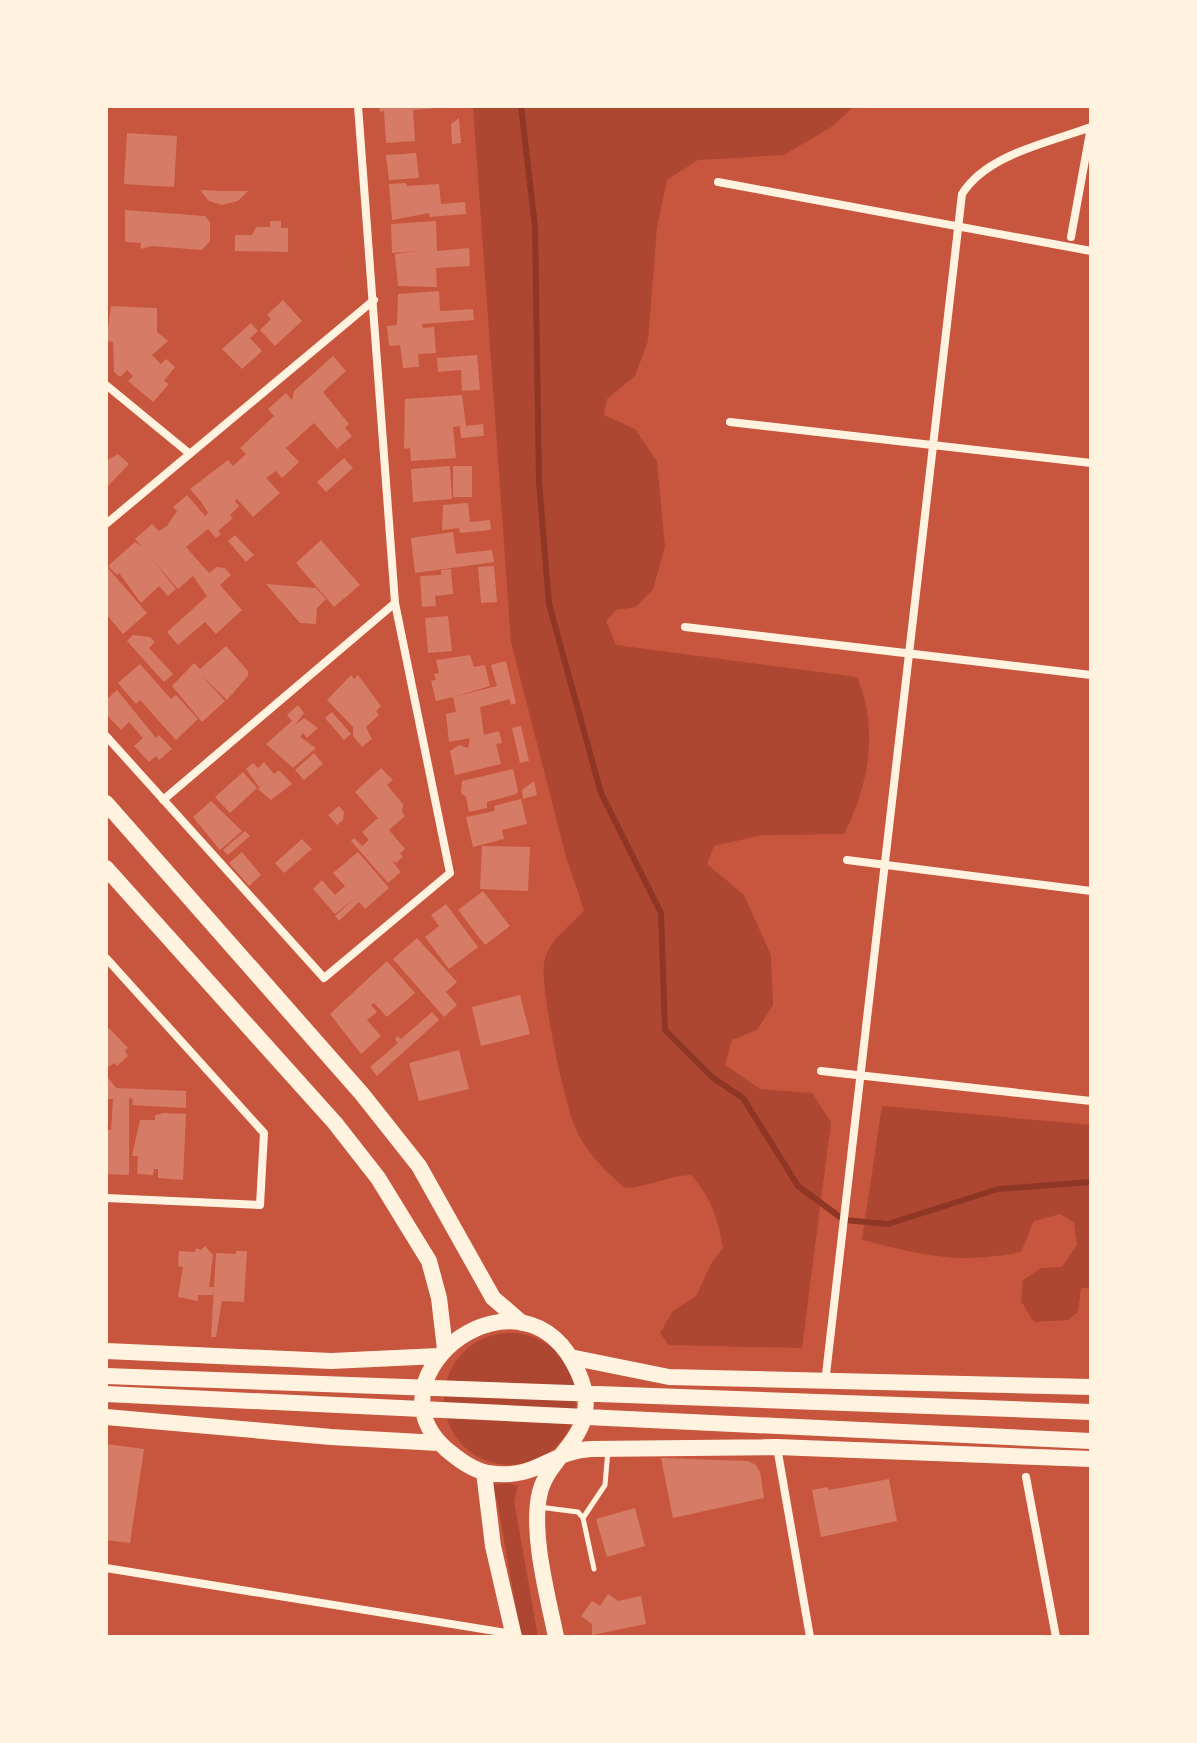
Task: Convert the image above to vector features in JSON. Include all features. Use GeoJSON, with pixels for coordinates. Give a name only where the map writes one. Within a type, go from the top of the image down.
{"type":"FeatureCollection","features":[{"type":"Feature","properties":{"kind":"main road"},"geometry":{"type":"LineString","coordinates":[[106,803],[362,1094],[419,1166],[493,1298],[523,1324],[556,1342],[570,1357],[584,1394],[584,1414],[569,1450],[545,1479],[538,1507],[545,1584],[556,1637]]}},
{"type":"Feature","properties":{"kind":"main road"},"geometry":{"type":"LineString","coordinates":[[106,868],[335,1123],[378,1178],[429,1261],[439,1298],[442,1353]]}},
{"type":"Feature","properties":{"kind":"main road"},"geometry":{"type":"LineString","coordinates":[[523,1324],[495,1322],[459,1335],[442,1353],[428,1377],[424,1400],[428,1423],[439,1443],[456,1458],[484,1472],[511,1475],[532,1472],[569,1450],[608,1449],[777,1447],[1091,1459]]}},
{"type":"Feature","properties":{"kind":"main road"},"geometry":{"type":"LineString","coordinates":[[106,1351],[331,1361],[442,1353]]}},
{"type":"Feature","properties":{"kind":"main road"},"geometry":{"type":"LineString","coordinates":[[570,1357],[669,1377],[825,1384],[1091,1387]]}},
{"type":"Feature","properties":{"kind":"main road"},"geometry":{"type":"LineString","coordinates":[[106,1376],[1091,1412]]}},
{"type":"Feature","properties":{"kind":"main road"},"geometry":{"type":"LineString","coordinates":[[106,1394],[1091,1441]]}},
{"type":"Feature","properties":{"kind":"main road"},"geometry":{"type":"LineString","coordinates":[[106,1417],[331,1437],[439,1443]]}},
{"type":"Feature","properties":{"kind":"main road"},"geometry":{"type":"LineString","coordinates":[[484,1472],[493,1546],[514,1636]]}},
{"type":"Feature","properties":{"kind":"street"},"geometry":{"type":"LineString","coordinates":[[106,736],[324,978],[450,873],[395,603],[358,106]]}},
{"type":"Feature","properties":{"kind":"street"},"geometry":{"type":"LineString","coordinates":[[825,1384],[962,194],[974,176],[998,163],[1091,127],[1071,237]]}},
{"type":"Feature","properties":{"kind":"street"},"geometry":{"type":"LineString","coordinates":[[718,182],[1091,251]]}},
{"type":"Feature","properties":{"kind":"street"},"geometry":{"type":"LineString","coordinates":[[106,524],[374,300]]}},
{"type":"Feature","properties":{"kind":"street"},"geometry":{"type":"LineString","coordinates":[[106,385],[190,454]]}},
{"type":"Feature","properties":{"kind":"street"},"geometry":{"type":"LineString","coordinates":[[730,422],[1091,463]]}},
{"type":"Feature","properties":{"kind":"street"},"geometry":{"type":"LineString","coordinates":[[163,800],[395,603]]}},
{"type":"Feature","properties":{"kind":"street"},"geometry":{"type":"LineString","coordinates":[[685,627],[1091,675]]}},
{"type":"Feature","properties":{"kind":"street"},"geometry":{"type":"LineString","coordinates":[[847,860],[1091,891]]}},
{"type":"Feature","properties":{"kind":"street"},"geometry":{"type":"LineString","coordinates":[[106,958],[264,1133],[260,1205],[106,1198]]}},
{"type":"Feature","properties":{"kind":"street"},"geometry":{"type":"LineString","coordinates":[[821,1071],[1091,1101]]}},
{"type":"Feature","properties":{"kind":"street"},"geometry":{"type":"LineString","coordinates":[[777,1447],[810,1637]]}},
{"type":"Feature","properties":{"kind":"street"},"geometry":{"type":"LineString","coordinates":[[1026,1477],[1056,1637]]}},
{"type":"Feature","properties":{"kind":"street"},"geometry":{"type":"LineString","coordinates":[[106,1568],[514,1636]]}},
{"type":"Feature","properties":{"kind":"lane"},"geometry":{"type":"LineString","coordinates":[[583,1518],[605,1485],[608,1449]]}},
{"type":"Feature","properties":{"kind":"lane"},"geometry":{"type":"LineString","coordinates":[[538,1507],[570,1508],[583,1518],[594,1569]]}},
{"type":"Feature","properties":{"kind":"shaded area"},"geometry":{"type":"Polygon","coordinates":[[[473,106],[854,106],[833,126],[784,155],[698,160],[667,180],[657,227],[648,341],[635,376],[607,399],[604,415],[635,429],[657,462],[665,547],[653,589],[636,607],[616,610],[606,621],[616,645],[857,677],[864,697],[868,717],[868,757],[860,796],[844,834],[762,835],[714,846],[707,864],[744,895],[771,955],[773,1005],[757,1030],[732,1040],[725,1065],[760,1089],[812,1093],[831,1122],[802,1348],[669,1345],[660,1333],[673,1311],[696,1296],[712,1262],[723,1248],[713,1209],[691,1175],[625,1188],[587,1148],[577,1132],[566,1099],[554,1048],[544,963],[550,947],[584,910],[566,857],[511,642],[473,106]]]}},
{"type":"Feature","properties":{"kind":"shaded area"},"geometry":{"type":"Polygon","coordinates":[[[882,1106],[1091,1125],[1091,1288],[1081,1288],[1078,1312],[1068,1320],[1034,1322],[1021,1301],[1023,1280],[1041,1268],[1062,1267],[1077,1245],[1074,1222],[1060,1214],[1034,1221],[1021,1252],[999,1256],[941,1256],[862,1240],[882,1106]]]}},
{"type":"Feature","properties":{"kind":"shaded area"},"geometry":{"type":"Polygon","coordinates":[[[510,1333],[547,1344],[565,1362],[576,1399],[565,1436],[547,1454],[510,1465],[473,1454],[455,1436],[444,1399],[455,1362],[473,1344],[510,1333]]]}},
{"type":"Feature","properties":{"kind":"shaded area"},"geometry":{"type":"Polygon","coordinates":[[[508,1483],[518,1486],[514,1501],[538,1637],[521,1637],[497,1500],[488,1485],[508,1483]]]}},
{"type":"Feature","properties":{"kind":"building"},"geometry":{"type":"Polygon","coordinates":[[[380,106],[437,108],[413,110],[415,141],[386,143],[384,111],[380,112],[380,106]]]}},
{"type":"Feature","properties":{"kind":"building"},"geometry":{"type":"Polygon","coordinates":[[[459,118],[461,143],[452,144],[451,124],[459,118]]]}},
{"type":"Feature","properties":{"kind":"building"},"geometry":{"type":"Polygon","coordinates":[[[127,133],[177,136],[174,187],[124,184],[127,133]]]}},
{"type":"Feature","properties":{"kind":"building"},"geometry":{"type":"Polygon","coordinates":[[[416,153],[419,178],[389,180],[386,155],[416,153]]]}},
{"type":"Feature","properties":{"kind":"building"},"geometry":{"type":"Polygon","coordinates":[[[406,183],[407,186],[439,184],[441,204],[465,202],[466,214],[430,217],[429,213],[392,220],[389,184],[406,183]]]}},
{"type":"Feature","properties":{"kind":"building"},"geometry":{"type":"Polygon","coordinates":[[[200,190],[248,191],[238,201],[222,205],[209,201],[200,190]]]}},
{"type":"Feature","properties":{"kind":"building"},"geometry":{"type":"Polygon","coordinates":[[[125,210],[205,216],[210,222],[210,241],[202,250],[152,246],[140,249],[141,243],[125,242],[125,210]]]}},
{"type":"Feature","properties":{"kind":"building"},"geometry":{"type":"Polygon","coordinates":[[[270,221],[281,221],[281,228],[288,228],[288,252],[235,251],[235,235],[252,235],[256,227],[270,227],[270,221]]]}},
{"type":"Feature","properties":{"kind":"building"},"geometry":{"type":"Polygon","coordinates":[[[436,221],[437,251],[469,248],[470,266],[436,268],[437,287],[398,286],[395,254],[417,251],[392,253],[391,224],[436,221]]]}},
{"type":"Feature","properties":{"kind":"building"},"geometry":{"type":"Polygon","coordinates":[[[439,291],[440,311],[473,309],[474,320],[422,324],[423,328],[434,327],[436,353],[418,354],[419,367],[403,368],[400,345],[389,346],[387,326],[397,325],[398,294],[439,291]]]}},
{"type":"Feature","properties":{"kind":"building"},"geometry":{"type":"Polygon","coordinates":[[[283,300],[302,321],[275,346],[260,330],[271,319],[267,315],[283,300]]]}},
{"type":"Feature","properties":{"kind":"building"},"geometry":{"type":"Polygon","coordinates":[[[111,306],[157,308],[157,332],[168,341],[152,355],[161,364],[166,359],[175,367],[164,381],[169,384],[153,402],[128,381],[133,376],[127,370],[120,377],[114,372],[113,342],[106,341],[111,306]]]}},
{"type":"Feature","properties":{"kind":"building"},"geometry":{"type":"Polygon","coordinates":[[[251,323],[258,331],[250,338],[262,351],[242,369],[222,349],[251,323]]]}},
{"type":"Feature","properties":{"kind":"building"},"geometry":{"type":"Polygon","coordinates":[[[477,355],[480,390],[462,391],[461,370],[438,372],[437,358],[477,355]]]}},
{"type":"Feature","properties":{"kind":"building"},"geometry":{"type":"Polygon","coordinates":[[[333,356],[346,371],[323,392],[349,424],[345,428],[352,436],[337,449],[314,423],[286,448],[299,462],[282,478],[276,471],[266,478],[280,493],[253,517],[237,499],[235,501],[239,506],[230,515],[233,518],[218,531],[221,534],[216,538],[208,529],[186,547],[209,573],[217,567],[225,568],[231,575],[220,585],[242,610],[216,634],[205,622],[178,645],[167,632],[207,596],[193,576],[178,589],[151,558],[176,589],[168,596],[159,586],[141,603],[119,573],[117,575],[108,566],[135,542],[142,547],[135,539],[152,524],[159,531],[167,526],[177,511],[173,507],[187,495],[205,516],[208,513],[190,489],[228,460],[233,466],[246,454],[240,448],[274,416],[268,409],[286,393],[292,400],[294,391],[333,356]]]}},
{"type":"Feature","properties":{"kind":"building"},"geometry":{"type":"Polygon","coordinates":[[[462,395],[466,426],[483,424],[484,436],[461,438],[460,426],[453,427],[456,458],[411,461],[410,448],[404,449],[405,399],[462,395]]]}},
{"type":"Feature","properties":{"kind":"building"},"geometry":{"type":"Polygon","coordinates":[[[118,454],[129,464],[108,486],[106,461],[118,454]]]}},
{"type":"Feature","properties":{"kind":"building"},"geometry":{"type":"Polygon","coordinates":[[[344,458],[353,468],[326,492],[317,482],[344,458]]]}},
{"type":"Feature","properties":{"kind":"building"},"geometry":{"type":"Polygon","coordinates":[[[450,466],[452,499],[413,502],[411,469],[450,466]]]}},
{"type":"Feature","properties":{"kind":"building"},"geometry":{"type":"Polygon","coordinates":[[[453,466],[472,466],[472,497],[453,497],[453,466]]]}},
{"type":"Feature","properties":{"kind":"building"},"geometry":{"type":"Polygon","coordinates":[[[468,503],[470,522],[490,520],[491,530],[460,533],[459,528],[442,530],[443,505],[468,503]]]}},
{"type":"Feature","properties":{"kind":"building"},"geometry":{"type":"Polygon","coordinates":[[[453,532],[456,554],[492,550],[494,562],[415,573],[411,538],[453,532]]]}},
{"type":"Feature","properties":{"kind":"building"},"geometry":{"type":"Polygon","coordinates":[[[235,535],[254,555],[246,562],[228,541],[235,535]]]}},
{"type":"Feature","properties":{"kind":"building"},"geometry":{"type":"Polygon","coordinates":[[[321,540],[360,585],[334,607],[296,563],[321,540]]]}},
{"type":"Feature","properties":{"kind":"building"},"geometry":{"type":"Polygon","coordinates":[[[106,566],[147,613],[123,634],[106,614],[106,566]]]}},
{"type":"Feature","properties":{"kind":"building"},"geometry":{"type":"Polygon","coordinates":[[[494,566],[497,602],[481,603],[478,567],[494,566]]]}},
{"type":"Feature","properties":{"kind":"building"},"geometry":{"type":"Polygon","coordinates":[[[451,569],[453,594],[435,596],[436,606],[422,607],[420,576],[441,575],[441,570],[451,569]]]}},
{"type":"Feature","properties":{"kind":"building"},"geometry":{"type":"Polygon","coordinates":[[[266,584],[316,588],[326,599],[317,608],[316,624],[300,623],[266,584]]]}},
{"type":"Feature","properties":{"kind":"building"},"geometry":{"type":"Polygon","coordinates":[[[448,616],[452,651],[428,653],[425,618],[448,616]]]}},
{"type":"Feature","properties":{"kind":"building"},"geometry":{"type":"Polygon","coordinates":[[[133,635],[150,637],[155,642],[149,648],[173,674],[164,682],[127,641],[133,635]]]}},
{"type":"Feature","properties":{"kind":"building"},"geometry":{"type":"Polygon","coordinates":[[[226,646],[248,671],[248,676],[227,700],[201,675],[225,701],[202,722],[172,686],[194,663],[200,669],[226,646]]]}},
{"type":"Feature","properties":{"kind":"building"},"geometry":{"type":"Polygon","coordinates":[[[470,655],[474,667],[485,665],[490,686],[436,701],[431,681],[436,680],[434,674],[439,673],[436,660],[470,655]]]}},
{"type":"Feature","properties":{"kind":"building"},"geometry":{"type":"Polygon","coordinates":[[[506,661],[516,703],[511,705],[510,699],[480,707],[484,735],[499,731],[502,743],[496,744],[501,764],[455,775],[450,751],[459,745],[468,748],[470,738],[449,742],[446,714],[456,712],[453,697],[497,686],[491,665],[506,661]]]}},
{"type":"Feature","properties":{"kind":"building"},"geometry":{"type":"Polygon","coordinates":[[[140,664],[171,699],[176,695],[198,719],[176,740],[140,700],[136,704],[118,683],[140,664]]]}},
{"type":"Feature","properties":{"kind":"building"},"geometry":{"type":"Polygon","coordinates":[[[351,675],[354,679],[358,675],[381,706],[376,711],[379,715],[366,727],[372,739],[362,747],[353,736],[353,727],[327,700],[351,675]]]}},
{"type":"Feature","properties":{"kind":"building"},"geometry":{"type":"Polygon","coordinates":[[[117,690],[156,738],[159,735],[172,749],[159,760],[156,756],[149,762],[134,746],[143,738],[129,722],[121,730],[106,714],[106,700],[117,690]]]}},
{"type":"Feature","properties":{"kind":"building"},"geometry":{"type":"Polygon","coordinates":[[[298,705],[304,713],[295,725],[304,718],[318,728],[307,738],[303,733],[300,737],[316,748],[293,768],[266,744],[292,721],[287,715],[298,705]]]}},
{"type":"Feature","properties":{"kind":"building"},"geometry":{"type":"Polygon","coordinates":[[[332,712],[351,734],[344,740],[325,718],[332,712]]]}},
{"type":"Feature","properties":{"kind":"building"},"geometry":{"type":"Polygon","coordinates":[[[521,726],[529,761],[520,763],[512,728],[521,726]]]}},
{"type":"Feature","properties":{"kind":"building"},"geometry":{"type":"Polygon","coordinates":[[[314,753],[323,764],[304,780],[295,770],[314,753]]]}},
{"type":"Feature","properties":{"kind":"building"},"geometry":{"type":"Polygon","coordinates":[[[264,762],[274,774],[279,770],[292,784],[271,800],[258,789],[264,783],[259,787],[246,769],[253,763],[258,768],[264,762]]]}},
{"type":"Feature","properties":{"kind":"building"},"geometry":{"type":"Polygon","coordinates":[[[381,768],[393,780],[387,785],[403,804],[405,816],[389,830],[405,849],[400,853],[403,857],[396,863],[392,861],[401,872],[388,883],[351,841],[354,838],[362,846],[369,840],[362,832],[378,818],[355,792],[381,768]]]}},
{"type":"Feature","properties":{"kind":"building"},"geometry":{"type":"Polygon","coordinates":[[[513,769],[516,794],[487,802],[487,808],[469,812],[466,797],[461,793],[462,781],[513,769]]]}},
{"type":"Feature","properties":{"kind":"building"},"geometry":{"type":"Polygon","coordinates":[[[243,772],[257,788],[230,813],[215,797],[243,772]]]}},
{"type":"Feature","properties":{"kind":"building"},"geometry":{"type":"Polygon","coordinates":[[[534,781],[537,795],[523,799],[522,790],[534,781]]]}},
{"type":"Feature","properties":{"kind":"building"},"geometry":{"type":"Polygon","coordinates":[[[521,799],[527,824],[502,830],[504,839],[473,847],[466,817],[495,811],[494,806],[521,799]]]}},
{"type":"Feature","properties":{"kind":"building"},"geometry":{"type":"Polygon","coordinates":[[[211,801],[242,831],[220,850],[193,817],[211,801]]]}},
{"type":"Feature","properties":{"kind":"building"},"geometry":{"type":"Polygon","coordinates":[[[339,806],[344,812],[343,820],[337,825],[328,815],[339,806]]]}},
{"type":"Feature","properties":{"kind":"building"},"geometry":{"type":"Polygon","coordinates":[[[245,831],[250,836],[228,855],[223,850],[245,831]]]}},
{"type":"Feature","properties":{"kind":"building"},"geometry":{"type":"Polygon","coordinates":[[[302,839],[312,849],[284,873],[275,863],[302,839]]]}},
{"type":"Feature","properties":{"kind":"building"},"geometry":{"type":"Polygon","coordinates":[[[482,846],[530,847],[528,891],[480,889],[482,846]]]}},
{"type":"Feature","properties":{"kind":"building"},"geometry":{"type":"Polygon","coordinates":[[[242,852],[261,875],[249,886],[229,863],[242,852]]]}},
{"type":"Feature","properties":{"kind":"building"},"geometry":{"type":"Polygon","coordinates":[[[358,852],[389,888],[365,909],[359,902],[339,921],[335,916],[355,898],[335,914],[313,889],[322,880],[335,895],[345,886],[333,873],[358,852]]]}},
{"type":"Feature","properties":{"kind":"building"},"geometry":{"type":"Polygon","coordinates":[[[483,891],[510,926],[485,945],[458,910],[483,891]]]}},
{"type":"Feature","properties":{"kind":"building"},"geometry":{"type":"Polygon","coordinates":[[[446,904],[478,947],[449,969],[425,937],[439,926],[431,915],[446,904]]]}},
{"type":"Feature","properties":{"kind":"building"},"geometry":{"type":"Polygon","coordinates":[[[417,938],[457,982],[446,992],[457,1005],[444,1017],[393,959],[417,938]]]}},
{"type":"Feature","properties":{"kind":"building"},"geometry":{"type":"Polygon","coordinates":[[[387,961],[415,993],[387,1017],[374,1003],[371,1005],[377,1012],[367,1020],[381,1036],[361,1054],[330,1014],[387,961]]]}},
{"type":"Feature","properties":{"kind":"building"},"geometry":{"type":"Polygon","coordinates":[[[520,995],[530,1034],[481,1046],[472,1007],[520,995]]]}},
{"type":"Feature","properties":{"kind":"building"},"geometry":{"type":"Polygon","coordinates":[[[432,1012],[439,1020],[377,1076],[370,1067],[398,1043],[395,1039],[398,1036],[401,1039],[432,1012]]]}},
{"type":"Feature","properties":{"kind":"building"},"geometry":{"type":"Polygon","coordinates":[[[109,1028],[128,1048],[125,1051],[128,1056],[117,1066],[114,1063],[106,1069],[106,1031],[109,1028]]]}},
{"type":"Feature","properties":{"kind":"building"},"geometry":{"type":"Polygon","coordinates":[[[459,1050],[469,1089],[419,1101],[409,1063],[459,1050]]]}},
{"type":"Feature","properties":{"kind":"building"},"geometry":{"type":"Polygon","coordinates":[[[106,1075],[116,1088],[186,1091],[186,1108],[132,1105],[133,1099],[129,1098],[129,1175],[106,1174],[106,1130],[111,1130],[113,1099],[106,1099],[106,1075]]]}},
{"type":"Feature","properties":{"kind":"building"},"geometry":{"type":"Polygon","coordinates":[[[186,1114],[183,1180],[158,1178],[158,1169],[154,1169],[153,1175],[137,1174],[138,1156],[132,1156],[140,1120],[155,1120],[155,1115],[186,1114]]]}},
{"type":"Feature","properties":{"kind":"building"},"geometry":{"type":"Polygon","coordinates":[[[205,1246],[213,1255],[209,1287],[214,1287],[213,1295],[198,1295],[198,1301],[178,1297],[183,1267],[178,1266],[179,1251],[195,1252],[196,1248],[201,1250],[205,1246]]]}},
{"type":"Feature","properties":{"kind":"building"},"geometry":{"type":"Polygon","coordinates":[[[236,1251],[247,1251],[244,1302],[222,1301],[216,1337],[211,1337],[216,1253],[236,1254],[236,1251]]]}},
{"type":"Feature","properties":{"kind":"building"},"geometry":{"type":"Polygon","coordinates":[[[106,1444],[144,1449],[130,1543],[106,1540],[106,1444]]]}},
{"type":"Feature","properties":{"kind":"building"},"geometry":{"type":"Polygon","coordinates":[[[661,1458],[748,1461],[756,1465],[760,1472],[764,1498],[673,1518],[661,1458]]]}},
{"type":"Feature","properties":{"kind":"building"},"geometry":{"type":"Polygon","coordinates":[[[889,1479],[897,1521],[821,1537],[812,1490],[828,1487],[829,1490],[889,1479]]]}},
{"type":"Feature","properties":{"kind":"building"},"geometry":{"type":"Polygon","coordinates":[[[635,1508],[645,1546],[607,1557],[596,1519],[635,1508]]]}},
{"type":"Feature","properties":{"kind":"building"},"geometry":{"type":"Polygon","coordinates":[[[608,1594],[618,1601],[641,1596],[646,1624],[592,1635],[592,1624],[581,1616],[592,1601],[600,1606],[608,1594]]]}},
{"type":"Feature","properties":{"kind":"waterway"},"geometry":{"type":"LineString","coordinates":[[521,106],[535,227],[539,482],[549,604],[601,793],[661,913],[665,1030],[713,1078],[743,1098],[798,1186],[844,1220],[888,1224],[998,1189],[1091,1182]]}}]}
